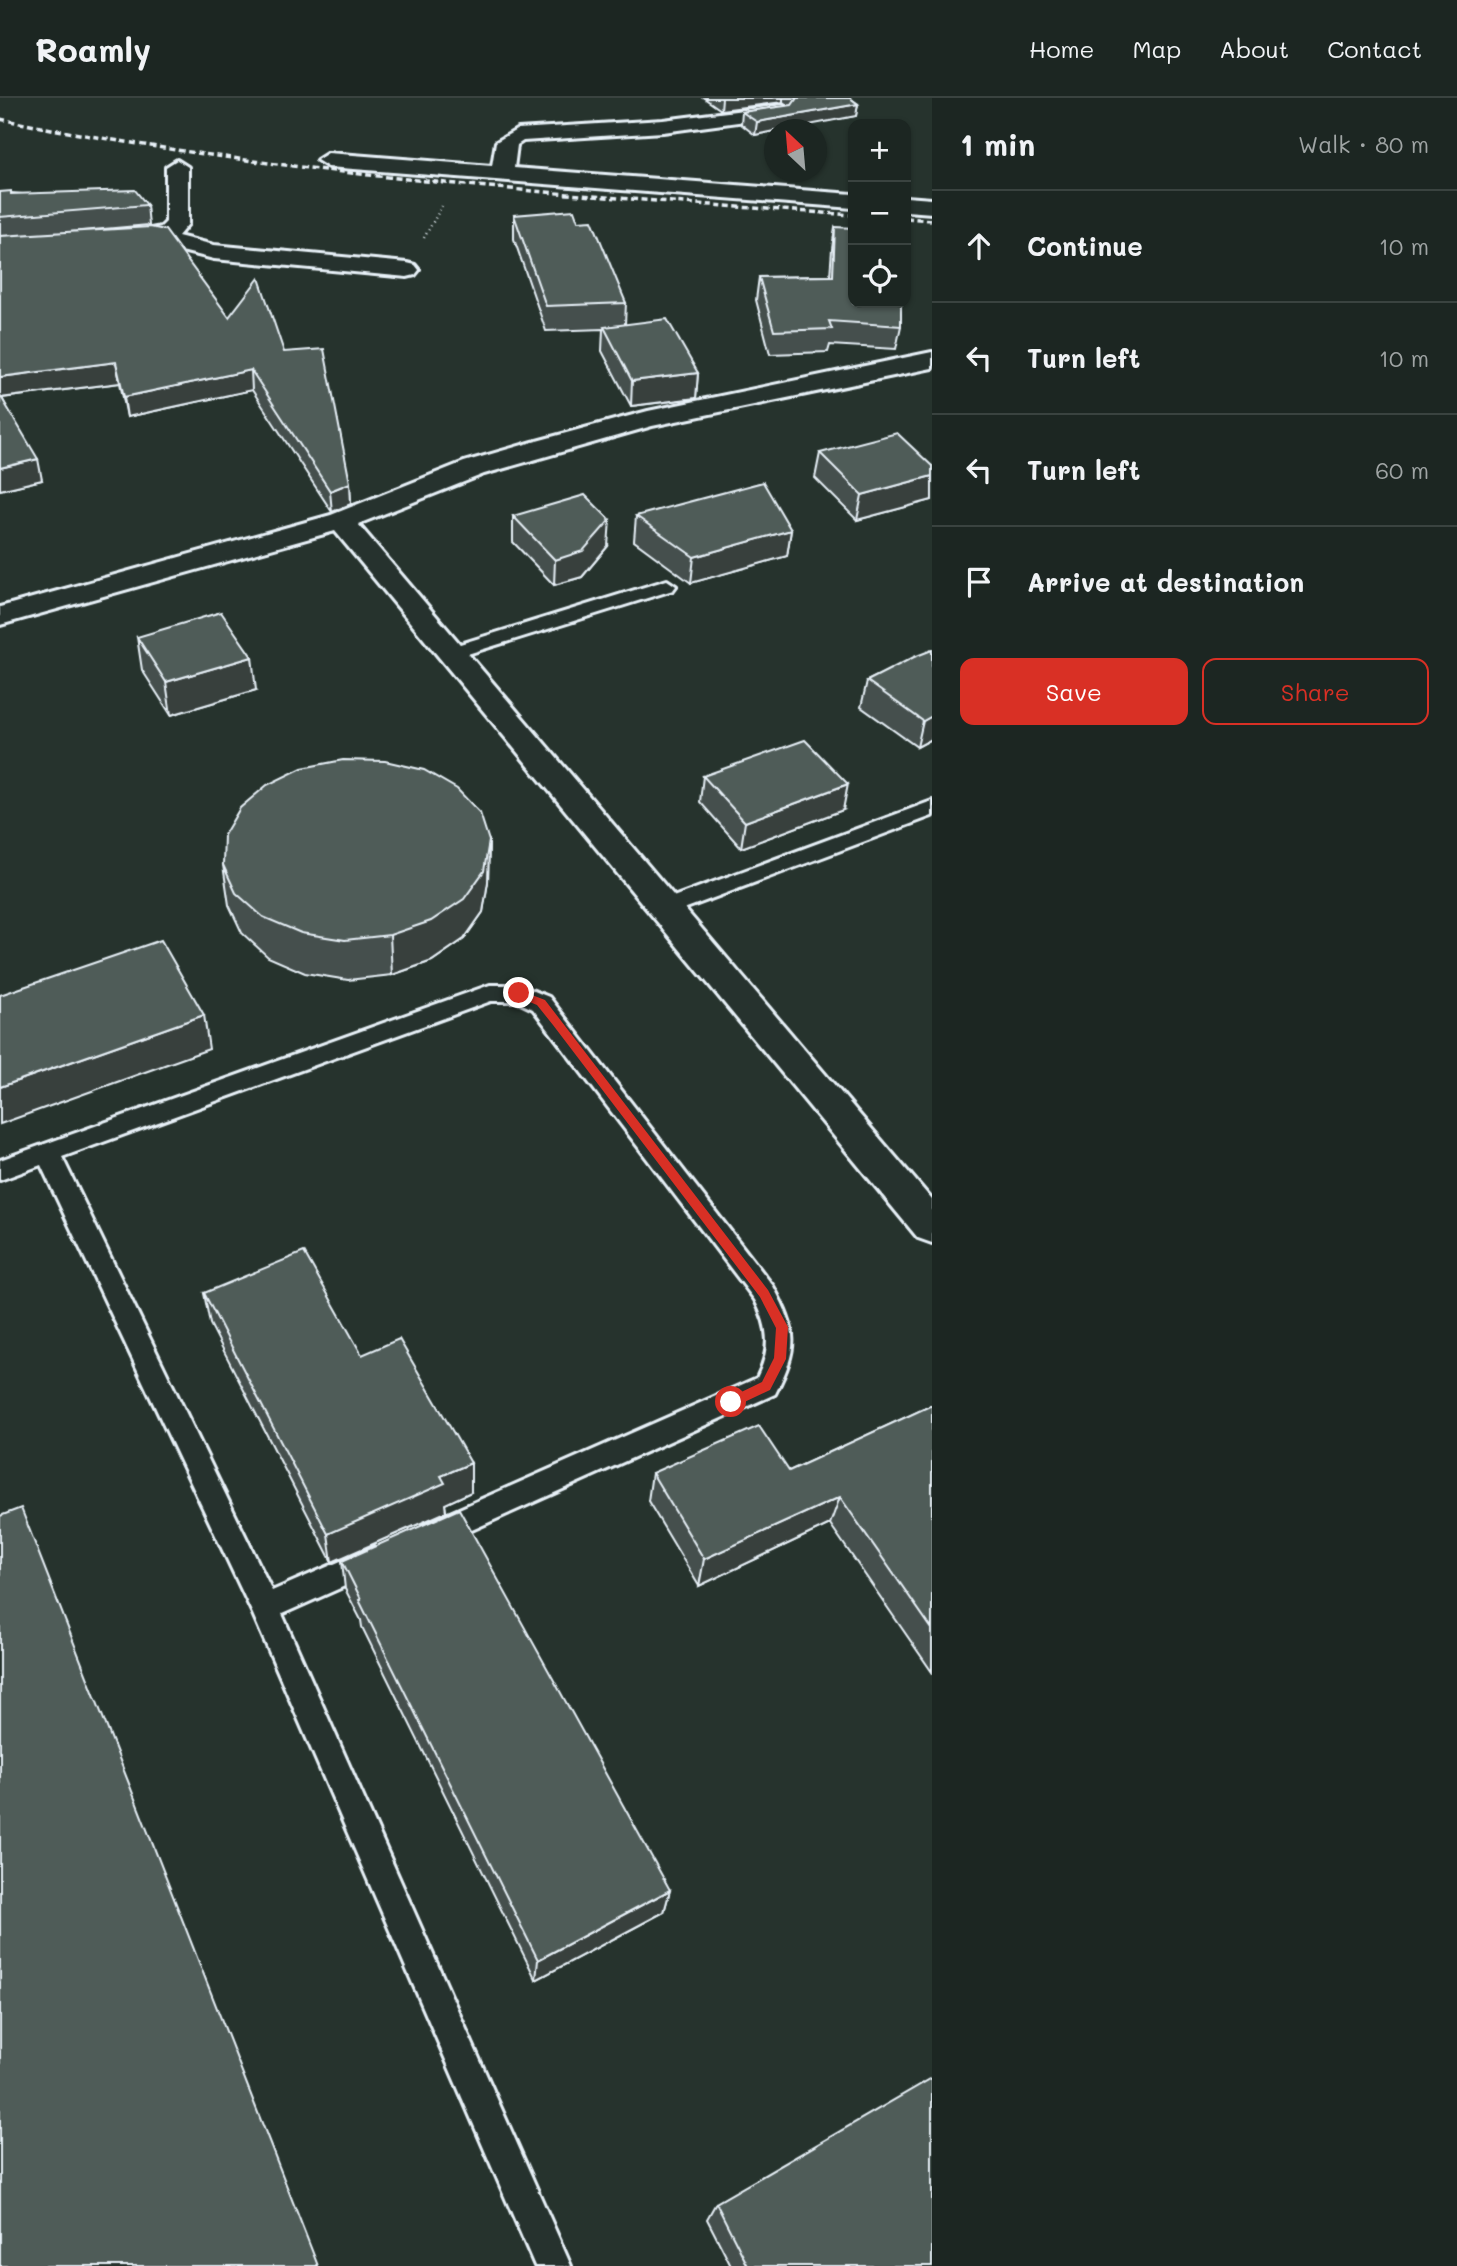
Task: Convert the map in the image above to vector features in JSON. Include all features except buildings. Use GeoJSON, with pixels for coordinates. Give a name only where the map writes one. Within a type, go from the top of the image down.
{"type":"FeatureCollection","features":[{"type":"Feature","properties":{"kind":"street"},"geometry":{"type":"LineString","coordinates":[[502,175],[507,142],[518,135],[690,124],[783,111]]}},
{"type":"Feature","properties":{"kind":"street"},"geometry":{"type":"LineString","coordinates":[[328,160],[848,201]]}},
{"type":"Feature","properties":{"kind":"street"},"geometry":{"type":"LineString","coordinates":[[113,239],[153,237],[169,232],[177,224],[177,167]]}},
{"type":"Feature","properties":{"kind":"street"},"geometry":{"type":"LineString","coordinates":[[911,204],[932,206]]}},
{"type":"Feature","properties":{"kind":"street"},"geometry":{"type":"LineString","coordinates":[[153,237],[214,253],[407,270]]}},
{"type":"Feature","properties":{"kind":"street"},"geometry":{"type":"LineString","coordinates":[[0,616],[341,521],[474,468],[542,448],[648,419],[932,360]]}},
{"type":"Feature","properties":{"kind":"street"},"geometry":{"type":"LineString","coordinates":[[341,521],[932,1227]]}},
{"type":"Feature","properties":{"kind":"lane"},"geometry":{"type":"LineString","coordinates":[[451,653],[667,586]]}},
{"type":"Feature","properties":{"kind":"lane"},"geometry":{"type":"LineString","coordinates":[[665,908],[932,808]]}},
{"type":"Feature","properties":{"kind":"lane"},"geometry":{"type":"LineString","coordinates":[[0,1170],[490,993],[519,993],[541,1003],[764,1293],[782,1327],[780,1359],[766,1386],[416,1541]]}},
{"type":"Feature","properties":{"kind":"lane"},"geometry":{"type":"LineString","coordinates":[[48,1153],[265,1608],[553,2266]]}},
{"type":"Feature","properties":{"kind":"lane"},"geometry":{"type":"LineString","coordinates":[[265,1608],[391,1553]]}},
{"type":"Feature","properties":{"kind":"path"},"geometry":{"type":"LineString","coordinates":[[407,270],[447,196]]}},
{"type":"Feature","properties":{"kind":"railway"},"geometry":{"type":"LineString","coordinates":[[0,119],[106,139],[318,169],[532,191],[848,215]]}},
{"type":"Feature","properties":{"kind":"railway"},"geometry":{"type":"LineString","coordinates":[[911,218],[932,220]]}},
{"type":"Feature","properties":{"kind":"route"},"geometry":{"type":"LineString","coordinates":[[519,993],[541,1003],[557,1022],[764,1293],[782,1327],[780,1359],[766,1386],[731,1402]]}}]}
